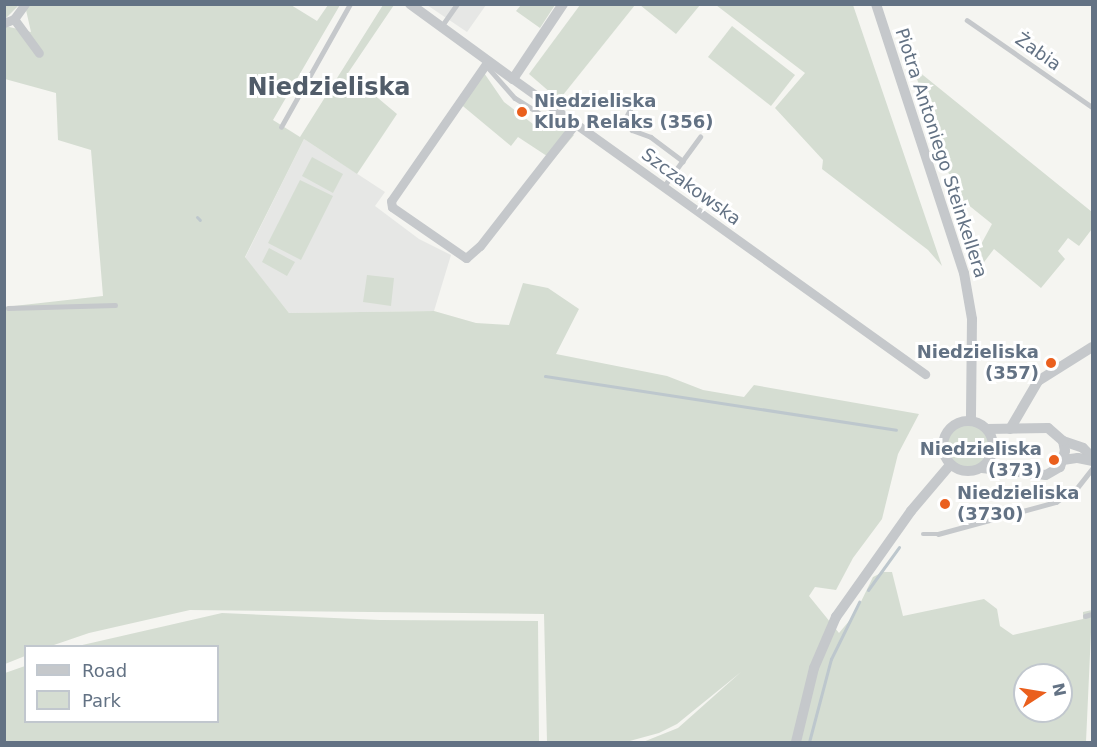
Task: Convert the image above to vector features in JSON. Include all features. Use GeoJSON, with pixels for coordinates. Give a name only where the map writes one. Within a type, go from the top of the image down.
{"type":"FeatureCollection","features":[{"type":"Feature","properties":{"kind":"street"},"geometry":{"type":"LineString","coordinates":[[25,4],[9,21],[39,53]]}},
{"type":"Feature","properties":{"kind":"street","name":"Szczakowska"},"geometry":{"type":"LineString","coordinates":[[410,4],[479,54],[487,63],[513,79],[925,375]]}},
{"type":"Feature","properties":{"kind":"street"},"geometry":{"type":"LineString","coordinates":[[513,79],[563,4]]}},
{"type":"Feature","properties":{"kind":"street","name":"Piotra Antoniego Steinkellera"},"geometry":{"type":"LineString","coordinates":[[876,4],[970,297],[971,420]]}},
{"type":"Feature","properties":{"kind":"street"},"geometry":{"type":"LineString","coordinates":[[487,63],[391,201],[392,207],[466,258],[480,246],[577,126]]}},
{"type":"Feature","properties":{"kind":"street"},"geometry":{"type":"LineString","coordinates":[[1010,429],[1038,381],[1092,347]]}},
{"type":"Feature","properties":{"kind":"street"},"geometry":{"type":"LineString","coordinates":[[1022,412],[1032,426]]}},
{"type":"Feature","properties":{"kind":"street"},"geometry":{"type":"LineString","coordinates":[[950,465],[944,450],[945,436],[957,424],[971,420],[987,429],[1032,426],[1048,428],[1063,441],[1083,448],[1092,459]]}},
{"type":"Feature","properties":{"kind":"street"},"geometry":{"type":"LineString","coordinates":[[982,468],[993,450],[987,429]]}},
{"type":"Feature","properties":{"kind":"street"},"geometry":{"type":"LineString","coordinates":[[950,465],[969,471],[982,468],[1046,475],[1054,473],[1063,460],[1063,441]]}},
{"type":"Feature","properties":{"kind":"street"},"geometry":{"type":"LineString","coordinates":[[1063,460],[1092,459]]}},
{"type":"Feature","properties":{"kind":"street"},"geometry":{"type":"LineString","coordinates":[[796,742],[814,668],[836,617],[911,511],[950,465]]}},
{"type":"Feature","properties":{"kind":"lane"},"geometry":{"type":"LineString","coordinates":[[281,127],[350,4]]}},
{"type":"Feature","properties":{"kind":"lane"},"geometry":{"type":"LineString","coordinates":[[441,27],[457,4]]}},
{"type":"Feature","properties":{"kind":"lane","name":"Żabia"},"geometry":{"type":"LineString","coordinates":[[967,20],[1092,107]]}},
{"type":"Feature","properties":{"kind":"lane"},"geometry":{"type":"LineString","coordinates":[[487,63],[504,89],[536,113],[577,126]]}},
{"type":"Feature","properties":{"kind":"lane"},"geometry":{"type":"LineString","coordinates":[[633,105],[625,120],[632,130],[651,137],[683,161]]}},
{"type":"Feature","properties":{"kind":"lane"},"geometry":{"type":"LineString","coordinates":[[664,187],[700,137]]}},
{"type":"Feature","properties":{"kind":"lane"},"geometry":{"type":"LineString","coordinates":[[8,308],[115,305]]}},
{"type":"Feature","properties":{"kind":"lane"},"geometry":{"type":"LineString","coordinates":[[923,534],[938,534],[1056,502],[1077,488],[1092,469]]}},
{"type":"Feature","properties":{"kind":"lane"},"geometry":{"type":"LineString","coordinates":[[1085,616],[1092,614]]}},
{"type":"Feature","properties":{"kind":"shaded area"},"geometry":{"type":"Polygon","coordinates":[[[427,5],[486,5],[467,32],[427,5]]]}},
{"type":"Feature","properties":{"kind":"shaded area"},"geometry":{"type":"Polygon","coordinates":[[[304,139],[385,192],[375,206],[419,239],[451,255],[434,311],[289,313],[245,258],[304,139]]]}},
{"type":"Feature","properties":{"kind":"green space"},"geometry":{"type":"Polygon","coordinates":[[[4,5],[19,5],[5,19],[4,5]]]}},
{"type":"Feature","properties":{"kind":"green space"},"geometry":{"type":"Polygon","coordinates":[[[19,5],[291,5],[317,21],[328,5],[340,5],[273,120],[300,137],[383,5],[394,5],[348,73],[397,114],[357,174],[304,139],[245,257],[289,313],[434,311],[476,323],[509,325],[523,283],[548,288],[579,309],[556,354],[667,376],[703,390],[744,397],[754,385],[919,414],[898,454],[882,519],[853,558],[836,590],[815,587],[809,596],[839,633],[855,614],[873,577],[883,572],[892,572],[903,616],[984,599],[997,609],[1000,626],[1013,635],[1083,619],[1083,612],[1092,610],[1086,742],[643,742],[678,728],[741,672],[677,724],[659,733],[626,742],[547,742],[544,614],[190,610],[89,633],[54,645],[24,645],[24,656],[5,664],[5,307],[103,296],[91,150],[58,140],[56,93],[5,79],[5,26],[31,32],[26,10],[19,5]]]}},
{"type":"Feature","properties":{"kind":"green space"},"geometry":{"type":"Polygon","coordinates":[[[521,5],[555,5],[540,28],[516,11],[521,5]]]}},
{"type":"Feature","properties":{"kind":"green space"},"geometry":{"type":"Polygon","coordinates":[[[580,5],[635,5],[559,100],[529,74],[580,5]]]}},
{"type":"Feature","properties":{"kind":"green space"},"geometry":{"type":"Polygon","coordinates":[[[640,5],[700,5],[676,34],[640,5]]]}},
{"type":"Feature","properties":{"kind":"green space"},"geometry":{"type":"Polygon","coordinates":[[[716,5],[853,5],[942,266],[928,250],[822,169],[823,160],[775,108],[805,73],[716,5]]]}},
{"type":"Feature","properties":{"kind":"green space"},"geometry":{"type":"Polygon","coordinates":[[[732,26],[795,75],[771,106],[708,57],[732,26]]]}},
{"type":"Feature","properties":{"kind":"green space"},"geometry":{"type":"Polygon","coordinates":[[[913,67],[1092,212],[1092,229],[1079,246],[1068,238],[1058,251],[1065,259],[1041,288],[994,249],[978,270],[978,250],[992,224],[956,195],[913,67]]]}},
{"type":"Feature","properties":{"kind":"green space"},"geometry":{"type":"Polygon","coordinates":[[[482,70],[504,102],[533,124],[536,121],[574,135],[553,160],[518,137],[511,146],[458,102],[482,70]]]}},
{"type":"Feature","properties":{"kind":"green space"},"geometry":{"type":"Polygon","coordinates":[[[312,157],[343,174],[333,193],[302,176],[312,157]]]}},
{"type":"Feature","properties":{"kind":"green space"},"geometry":{"type":"Polygon","coordinates":[[[300,180],[333,196],[301,260],[268,243],[300,180]]]}},
{"type":"Feature","properties":{"kind":"green space"},"geometry":{"type":"Polygon","coordinates":[[[269,248],[295,262],[287,276],[262,262],[269,248]]]}},
{"type":"Feature","properties":{"kind":"green space"},"geometry":{"type":"Polygon","coordinates":[[[367,275],[394,278],[391,306],[363,302],[367,275]]]}},
{"type":"Feature","properties":{"kind":"green space"},"geometry":{"type":"Polygon","coordinates":[[[968,425],[983,432],[990,447],[983,462],[968,469],[953,462],[946,447],[953,432],[968,425]]]}},
{"type":"Feature","properties":{"kind":"green space"},"geometry":{"type":"Polygon","coordinates":[[[222,613],[380,620],[538,621],[539,742],[5,742],[5,673],[24,666],[24,723],[219,723],[219,645],[82,645],[222,613]]]}},
{"type":"Feature","properties":{"kind":"waterway"},"geometry":{"type":"LineString","coordinates":[[197,217],[200,220]]}},
{"type":"Feature","properties":{"kind":"waterway"},"geometry":{"type":"LineString","coordinates":[[545,376],[896,430]]}},
{"type":"Feature","properties":{"kind":"waterway"},"geometry":{"type":"LineString","coordinates":[[868,590],[899,547]]}},
{"type":"Feature","properties":{"kind":"waterway"},"geometry":{"type":"LineString","coordinates":[[809,742],[831,659],[859,602]]}},
{"type":"Feature","properties":{"kind":"place","name":"Niedzieliska Klub Relaks (356)"},"geometry":{"type":"Point","coordinates":[522,112]}},
{"type":"Feature","properties":{"kind":"place","name":"Niedzieliska (357)"},"geometry":{"type":"Point","coordinates":[1051,363]}},
{"type":"Feature","properties":{"kind":"place","name":"Niedzieliska (373)"},"geometry":{"type":"Point","coordinates":[1054,460]}},
{"type":"Feature","properties":{"kind":"place","name":"Niedzieliska (3730)"},"geometry":{"type":"Point","coordinates":[945,504]}},
{"type":"Feature","properties":{"kind":"district","name":"Niedzieliska"},"geometry":{"type":"Point","coordinates":[329,88]}}]}
